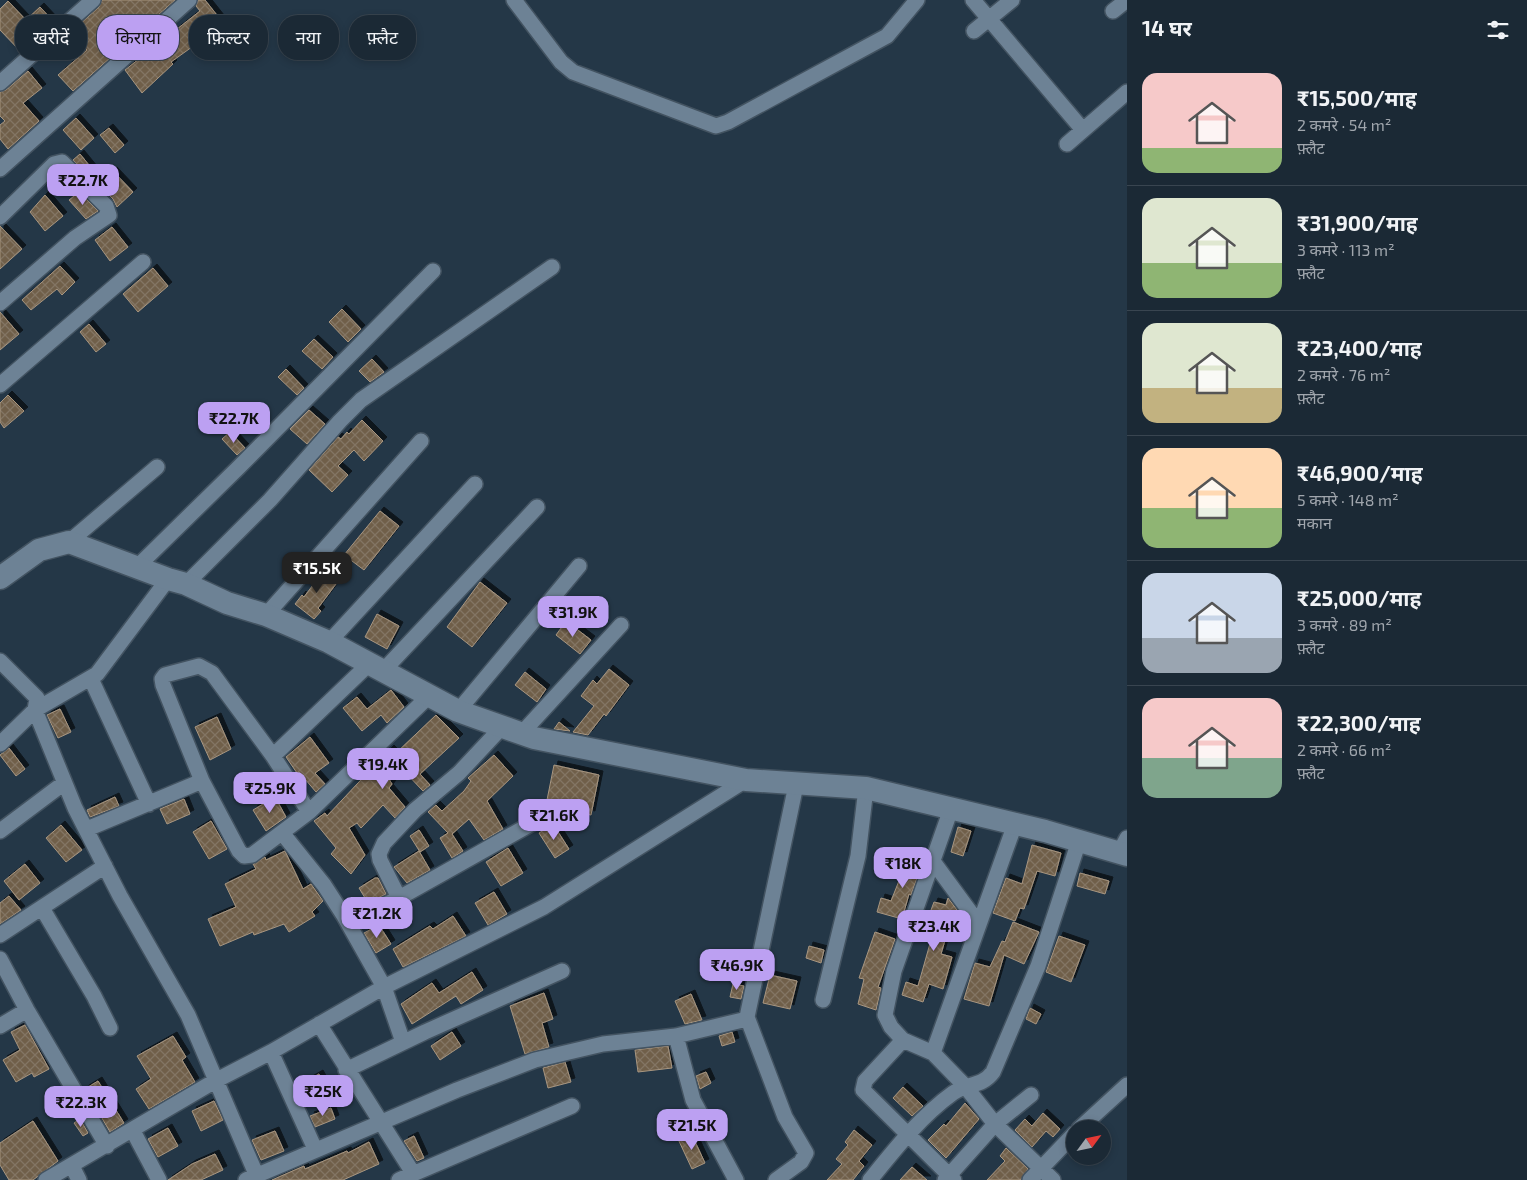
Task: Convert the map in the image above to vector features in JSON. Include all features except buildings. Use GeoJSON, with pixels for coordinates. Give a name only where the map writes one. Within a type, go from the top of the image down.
{"type":"FeatureCollection","features":[{"type":"Feature","properties":{"kind":"street"},"geometry":{"type":"LineString","coordinates":[[0,83],[93,0]]}},
{"type":"Feature","properties":{"kind":"street"},"geometry":{"type":"LineString","coordinates":[[0,169],[189,0]]}},
{"type":"Feature","properties":{"kind":"street"},"geometry":{"type":"LineString","coordinates":[[514,0],[561,62],[573,72],[716,126],[728,122],[887,36],[917,0]]}},
{"type":"Feature","properties":{"kind":"street"},"geometry":{"type":"LineString","coordinates":[[973,0],[1083,130]]}},
{"type":"Feature","properties":{"kind":"street"},"geometry":{"type":"LineString","coordinates":[[974,31],[1012,0]]}},
{"type":"Feature","properties":{"kind":"street"},"geometry":{"type":"LineString","coordinates":[[1113,11],[1127,0]]}},
{"type":"Feature","properties":{"kind":"street"},"geometry":{"type":"LineString","coordinates":[[1067,144],[1127,92]]}},
{"type":"Feature","properties":{"kind":"street"},"geometry":{"type":"LineString","coordinates":[[0,217],[54,164],[62,162],[106,206],[109,216],[75,238],[0,303]]}},
{"type":"Feature","properties":{"kind":"street"},"geometry":{"type":"LineString","coordinates":[[0,385],[143,262]]}},
{"type":"Feature","properties":{"kind":"street"},"geometry":{"type":"LineString","coordinates":[[0,744],[35,710],[97,674],[177,582],[270,500],[361,400],[552,267]]}},
{"type":"Feature","properties":{"kind":"street"},"geometry":{"type":"LineString","coordinates":[[137,567],[238,468],[432,271]]}},
{"type":"Feature","properties":{"kind":"street"},"geometry":{"type":"LineString","coordinates":[[266,614],[421,441]]}},
{"type":"Feature","properties":{"kind":"street"},"geometry":{"type":"LineString","coordinates":[[0,578],[39,550],[69,542],[157,467]]}},
{"type":"Feature","properties":{"kind":"street"},"geometry":{"type":"LineString","coordinates":[[329,642],[475,484]]}},
{"type":"Feature","properties":{"kind":"street"},"geometry":{"type":"LineString","coordinates":[[273,756],[376,667],[537,507]]}},
{"type":"Feature","properties":{"kind":"street"},"geometry":{"type":"LineString","coordinates":[[69,542],[177,582],[227,603],[266,614],[329,642],[458,711],[534,738],[746,780],[796,785],[866,788],[1079,841],[1124,848]]}},
{"type":"Feature","properties":{"kind":"street"},"geometry":{"type":"LineString","coordinates":[[458,711],[579,566]]}},
{"type":"Feature","properties":{"kind":"street"},"geometry":{"type":"LineString","coordinates":[[399,898],[380,860],[379,854],[384,843],[415,810],[512,730],[621,625]]}},
{"type":"Feature","properties":{"kind":"street"},"geometry":{"type":"LineString","coordinates":[[0,660],[37,698],[35,710],[64,783],[105,866],[188,1015],[251,1177],[382,1121],[535,1060],[603,1044],[676,1036],[748,1019]]}},
{"type":"Feature","properties":{"kind":"street"},"geometry":{"type":"LineString","coordinates":[[309,812],[273,756],[212,672],[199,666],[169,672],[162,679],[202,781],[239,851],[244,856],[252,855],[283,834],[309,812],[429,696]]}},
{"type":"Feature","properties":{"kind":"street"},"geometry":{"type":"LineString","coordinates":[[91,679],[149,804]]}},
{"type":"Feature","properties":{"kind":"street"},"geometry":{"type":"LineString","coordinates":[[46,1180],[133,1131],[215,1081],[271,1052],[384,987],[544,907],[746,780]]}},
{"type":"Feature","properties":{"kind":"street"},"geometry":{"type":"LineString","coordinates":[[87,829],[202,781]]}},
{"type":"Feature","properties":{"kind":"street"},"geometry":{"type":"LineString","coordinates":[[0,831],[64,783]]}},
{"type":"Feature","properties":{"kind":"street"},"geometry":{"type":"LineString","coordinates":[[776,1180],[801,1162],[806,1153],[785,1117],[748,1019],[796,785]]}},
{"type":"Feature","properties":{"kind":"street"},"geometry":{"type":"LineString","coordinates":[[823,1000],[858,856],[866,788]]}},
{"type":"Feature","properties":{"kind":"street"},"geometry":{"type":"LineString","coordinates":[[951,809],[888,993],[885,1015],[891,1027],[903,1040],[933,1053],[965,1086],[995,1124],[1042,1167],[1053,1180]]}},
{"type":"Feature","properties":{"kind":"street"},"geometry":{"type":"LineString","coordinates":[[348,923],[399,898],[554,810]]}},
{"type":"Feature","properties":{"kind":"street"},"geometry":{"type":"LineString","coordinates":[[933,1053],[1015,824]]}},
{"type":"Feature","properties":{"kind":"street"},"geometry":{"type":"LineString","coordinates":[[283,834],[324,885],[348,923],[384,987],[402,1042]]}},
{"type":"Feature","properties":{"kind":"street"},"geometry":{"type":"LineString","coordinates":[[870,1180],[907,1134],[954,1092],[965,1086],[987,1080],[993,1072],[1038,966],[1079,841]]}},
{"type":"Feature","properties":{"kind":"street"},"geometry":{"type":"LineString","coordinates":[[932,860],[979,924]]}},
{"type":"Feature","properties":{"kind":"street"},"geometry":{"type":"LineString","coordinates":[[0,935],[105,866]]}},
{"type":"Feature","properties":{"kind":"street"},"geometry":{"type":"LineString","coordinates":[[42,908],[94,996],[110,1028]]}},
{"type":"Feature","properties":{"kind":"street"},"geometry":{"type":"LineString","coordinates":[[0,959],[27,1010],[107,1146]]}},
{"type":"Feature","properties":{"kind":"street"},"geometry":{"type":"LineString","coordinates":[[346,1070],[402,1042],[562,971]]}},
{"type":"Feature","properties":{"kind":"street"},"geometry":{"type":"LineString","coordinates":[[0,1026],[27,1010]]}},
{"type":"Feature","properties":{"kind":"street"},"geometry":{"type":"LineString","coordinates":[[319,1024],[346,1070],[382,1121],[413,1173]]}},
{"type":"Feature","properties":{"kind":"street"},"geometry":{"type":"LineString","coordinates":[[676,1036],[693,1100],[736,1180]]}},
{"type":"Feature","properties":{"kind":"street"},"geometry":{"type":"LineString","coordinates":[[903,1040],[863,1086],[865,1092],[950,1178],[995,1124],[1031,1095]]}},
{"type":"Feature","properties":{"kind":"street"},"geometry":{"type":"LineString","coordinates":[[271,1052],[315,1149]]}},
{"type":"Feature","properties":{"kind":"street"},"geometry":{"type":"LineString","coordinates":[[1087,1120],[1096,1110],[1124,1092]]}},
{"type":"Feature","properties":{"kind":"street"},"geometry":{"type":"LineString","coordinates":[[399,1180],[572,1106]]}},
{"type":"Feature","properties":{"kind":"street"},"geometry":{"type":"LineString","coordinates":[[133,1131],[159,1180]]}},
{"type":"Feature","properties":{"kind":"street"},"geometry":{"type":"LineString","coordinates":[[1030,1180],[1066,1142]]}},
{"type":"Feature","properties":{"kind":"street"},"geometry":{"type":"LineString","coordinates":[[72,1166],[78,1180]]}}]}
